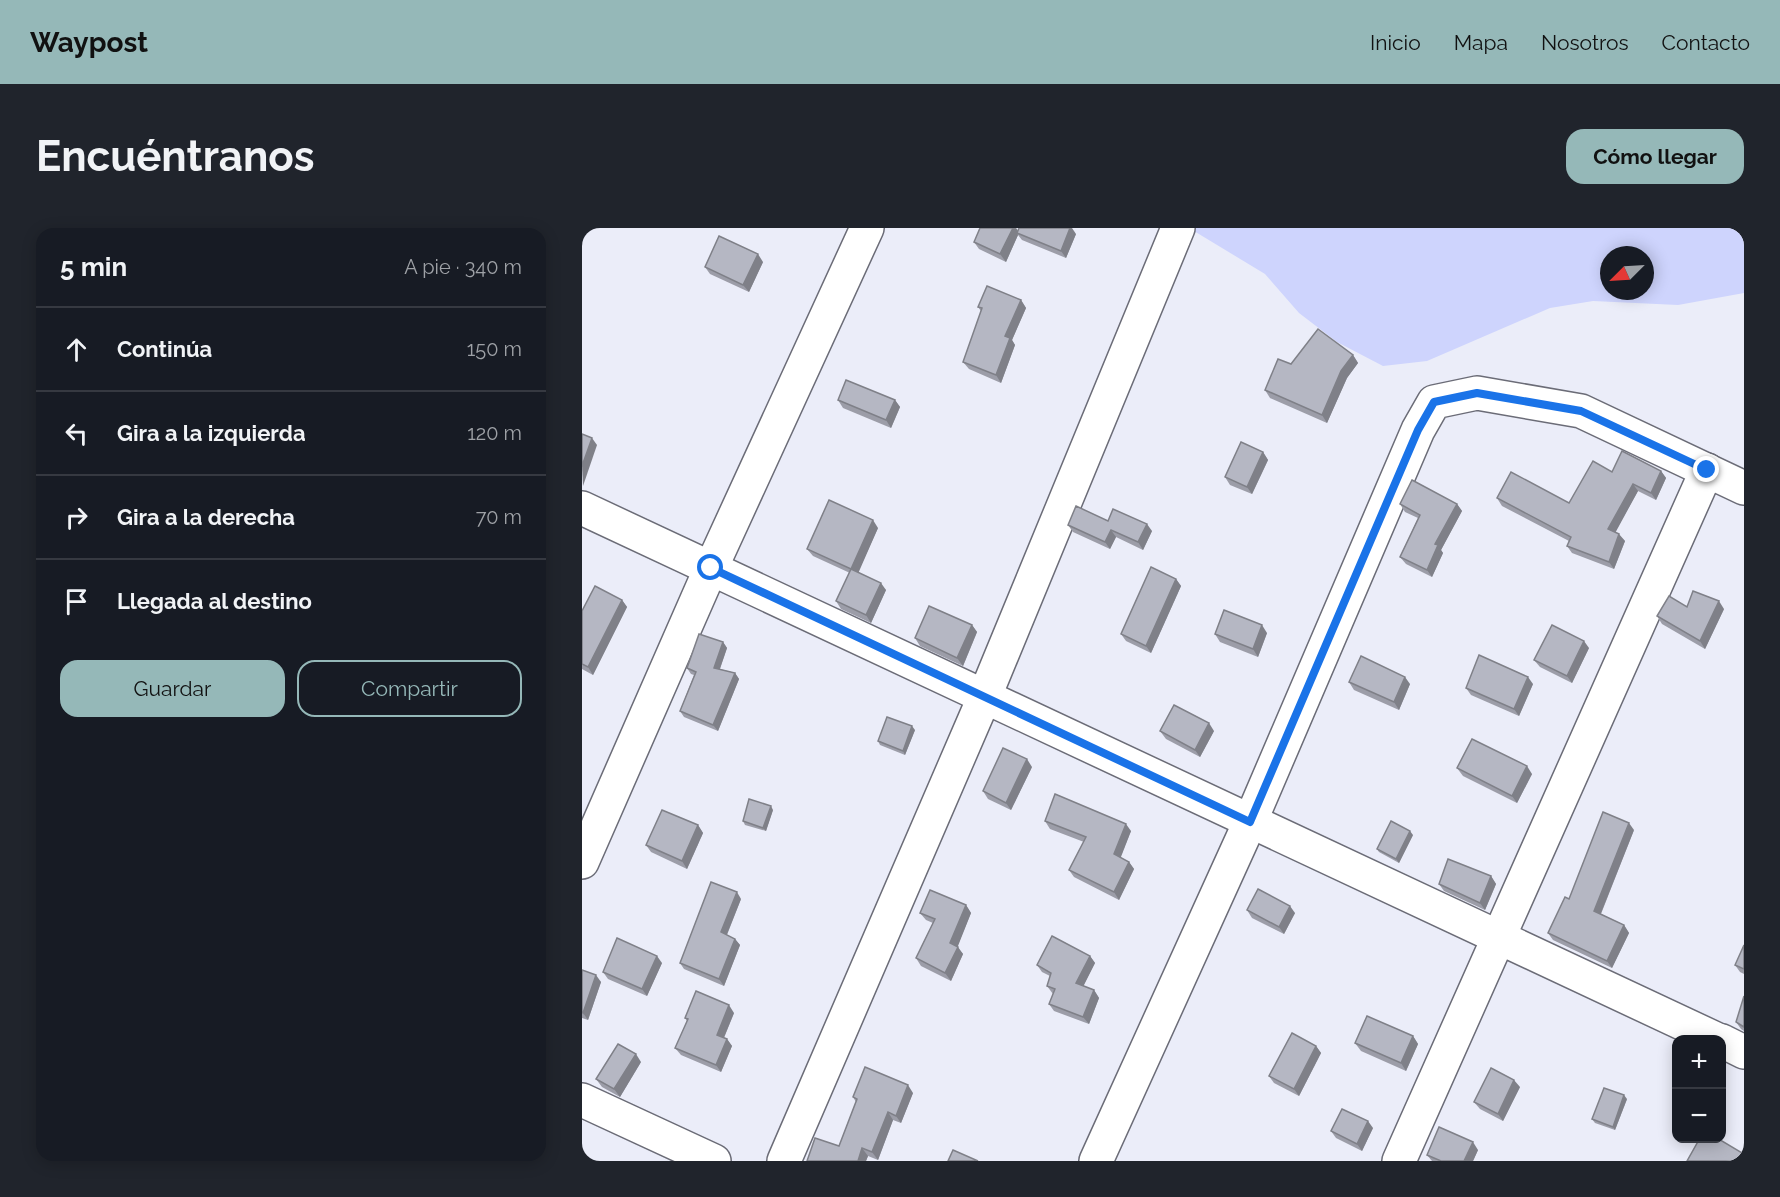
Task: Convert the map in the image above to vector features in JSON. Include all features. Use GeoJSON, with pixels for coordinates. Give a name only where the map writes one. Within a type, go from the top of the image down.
{"type":"FeatureCollection","features":[{"type":"Feature","properties":{"kind":"street"},"geometry":{"type":"LineString","coordinates":[[582,862],[711,568],[867,228]]}},
{"type":"Feature","properties":{"kind":"street"},"geometry":{"type":"LineString","coordinates":[[784,1161],[984,698],[1178,228]]}},
{"type":"Feature","properties":{"kind":"street"},"geometry":{"type":"LineString","coordinates":[[1096,1161],[1250,822],[1418,430],[1434,402],[1477,393],[1581,411],[1744,488]]}},
{"type":"Feature","properties":{"kind":"street"},"geometry":{"type":"LineString","coordinates":[[1399,1161],[1707,470]]}},
{"type":"Feature","properties":{"kind":"street"},"geometry":{"type":"LineString","coordinates":[[582,508],[984,698],[1709,1035]]}},
{"type":"Feature","properties":{"kind":"street"},"geometry":{"type":"LineString","coordinates":[[1726,1043],[1744,1052]]}},
{"type":"Feature","properties":{"kind":"street"},"geometry":{"type":"LineString","coordinates":[[582,1100],[714,1161]]}},
{"type":"Feature","properties":{"kind":"shaded area"},"geometry":{"type":"Polygon","coordinates":[[[1189,228],[1744,228],[1744,293],[1678,305],[1593,301],[1550,308],[1427,361],[1383,366],[1337,342],[1299,313],[1265,274],[1189,228]]]}},
{"type":"Feature","properties":{"kind":"building"},"geometry":{"type":"Polygon","coordinates":[[[980,228],[1013,228],[1000,254],[974,242],[980,228]]]}},
{"type":"Feature","properties":{"kind":"building"},"geometry":{"type":"Polygon","coordinates":[[[1019,228],[1070,228],[1061,251],[1017,233],[1019,228]]]}},
{"type":"Feature","properties":{"kind":"building"},"geometry":{"type":"Polygon","coordinates":[[[719,236],[758,254],[743,285],[705,267],[719,236]]]}},
{"type":"Feature","properties":{"kind":"building"},"geometry":{"type":"Polygon","coordinates":[[[987,286],[1021,300],[1005,336],[1010,338],[996,375],[963,362],[982,308],[978,307],[987,286]]]}},
{"type":"Feature","properties":{"kind":"building"},"geometry":{"type":"Polygon","coordinates":[[[1318,329],[1353,355],[1341,371],[1322,415],[1265,390],[1278,359],[1291,364],[1318,329]]]}},
{"type":"Feature","properties":{"kind":"building"},"geometry":{"type":"Polygon","coordinates":[[[846,380],[895,400],[886,420],[838,400],[846,380]]]}},
{"type":"Feature","properties":{"kind":"building"},"geometry":{"type":"Polygon","coordinates":[[[582,434],[592,438],[582,466],[582,434]]]}},
{"type":"Feature","properties":{"kind":"building"},"geometry":{"type":"Polygon","coordinates":[[[1241,442],[1263,452],[1247,487],[1225,477],[1241,442]]]}},
{"type":"Feature","properties":{"kind":"building"},"geometry":{"type":"Polygon","coordinates":[[[1622,451],[1661,471],[1651,493],[1633,484],[1608,529],[1619,534],[1609,562],[1567,546],[1571,537],[1497,498],[1511,472],[1569,503],[1593,461],[1612,472],[1622,451]]]}},
{"type":"Feature","properties":{"kind":"building"},"geometry":{"type":"Polygon","coordinates":[[[1412,480],[1457,504],[1435,544],[1438,545],[1427,570],[1400,557],[1420,515],[1400,504],[1412,480]]]}},
{"type":"Feature","properties":{"kind":"building"},"geometry":{"type":"Polygon","coordinates":[[[829,500],[873,520],[851,569],[807,549],[829,500]]]}},
{"type":"Feature","properties":{"kind":"building"},"geometry":{"type":"Polygon","coordinates":[[[1076,506],[1108,521],[1113,509],[1147,524],[1138,542],[1111,530],[1105,542],[1068,525],[1076,506]]]}},
{"type":"Feature","properties":{"kind":"building"},"geometry":{"type":"Polygon","coordinates":[[[1151,567],[1176,579],[1146,646],[1121,634],[1151,567]]]}},
{"type":"Feature","properties":{"kind":"building"},"geometry":{"type":"Polygon","coordinates":[[[851,569],[881,583],[866,615],[836,601],[851,569]]]}},
{"type":"Feature","properties":{"kind":"building"},"geometry":{"type":"Polygon","coordinates":[[[595,586],[622,600],[588,667],[582,664],[582,611],[595,586]]]}},
{"type":"Feature","properties":{"kind":"building"},"geometry":{"type":"Polygon","coordinates":[[[1693,591],[1719,601],[1700,641],[1657,616],[1669,596],[1687,607],[1693,591]]]}},
{"type":"Feature","properties":{"kind":"building"},"geometry":{"type":"Polygon","coordinates":[[[929,606],[972,625],[957,658],[915,638],[929,606]]]}},
{"type":"Feature","properties":{"kind":"building"},"geometry":{"type":"Polygon","coordinates":[[[1224,610],[1262,625],[1253,649],[1215,634],[1224,610]]]}},
{"type":"Feature","properties":{"kind":"building"},"geometry":{"type":"Polygon","coordinates":[[[1552,625],[1584,641],[1567,676],[1534,660],[1552,625]]]}},
{"type":"Feature","properties":{"kind":"building"},"geometry":{"type":"Polygon","coordinates":[[[699,634],[723,642],[714,668],[735,673],[713,725],[680,711],[696,672],[687,668],[699,634]]]}},
{"type":"Feature","properties":{"kind":"building"},"geometry":{"type":"Polygon","coordinates":[[[1479,655],[1528,677],[1514,709],[1466,688],[1479,655]]]}},
{"type":"Feature","properties":{"kind":"building"},"geometry":{"type":"Polygon","coordinates":[[[1361,656],[1405,677],[1394,702],[1349,682],[1361,656]]]}},
{"type":"Feature","properties":{"kind":"building"},"geometry":{"type":"Polygon","coordinates":[[[1174,705],[1209,723],[1195,750],[1160,731],[1174,705]]]}},
{"type":"Feature","properties":{"kind":"building"},"geometry":{"type":"Polygon","coordinates":[[[887,717],[912,726],[903,751],[878,741],[887,717]]]}},
{"type":"Feature","properties":{"kind":"building"},"geometry":{"type":"Polygon","coordinates":[[[1472,739],[1527,766],[1512,796],[1457,768],[1472,739]]]}},
{"type":"Feature","properties":{"kind":"building"},"geometry":{"type":"Polygon","coordinates":[[[1003,748],[1027,759],[1006,803],[983,791],[1003,748]]]}},
{"type":"Feature","properties":{"kind":"building"},"geometry":{"type":"Polygon","coordinates":[[[1055,794],[1126,824],[1114,854],[1129,862],[1114,892],[1069,870],[1086,837],[1045,821],[1055,794]]]}},
{"type":"Feature","properties":{"kind":"building"},"geometry":{"type":"Polygon","coordinates":[[[749,799],[771,806],[763,828],[743,821],[749,799]]]}},
{"type":"Feature","properties":{"kind":"building"},"geometry":{"type":"Polygon","coordinates":[[[662,810],[698,825],[682,861],[646,845],[662,810]]]}},
{"type":"Feature","properties":{"kind":"building"},"geometry":{"type":"Polygon","coordinates":[[[1603,812],[1629,823],[1594,911],[1624,925],[1607,961],[1548,933],[1565,897],[1569,899],[1603,812]]]}},
{"type":"Feature","properties":{"kind":"building"},"geometry":{"type":"Polygon","coordinates":[[[1391,821],[1410,831],[1396,859],[1377,849],[1391,821]]]}},
{"type":"Feature","properties":{"kind":"building"},"geometry":{"type":"Polygon","coordinates":[[[1448,859],[1491,876],[1480,903],[1439,884],[1448,859]]]}},
{"type":"Feature","properties":{"kind":"building"},"geometry":{"type":"Polygon","coordinates":[[[711,882],[737,892],[721,932],[735,939],[719,979],[680,963],[711,882]]]}},
{"type":"Feature","properties":{"kind":"building"},"geometry":{"type":"Polygon","coordinates":[[[1258,889],[1290,906],[1279,927],[1247,910],[1258,889]]]}},
{"type":"Feature","properties":{"kind":"building"},"geometry":{"type":"Polygon","coordinates":[[[930,890],[966,905],[950,943],[958,947],[945,973],[916,958],[935,919],[920,913],[930,890]]]}},
{"type":"Feature","properties":{"kind":"building"},"geometry":{"type":"Polygon","coordinates":[[[1052,936],[1090,956],[1076,983],[1094,990],[1083,1017],[1049,1004],[1055,989],[1047,986],[1051,973],[1037,965],[1052,936]]]}},
{"type":"Feature","properties":{"kind":"building"},"geometry":{"type":"Polygon","coordinates":[[[617,938],[657,956],[642,989],[603,972],[617,938]]]}},
{"type":"Feature","properties":{"kind":"building"},"geometry":{"type":"Polygon","coordinates":[[[1744,945],[1744,969],[1735,965],[1744,945]]]}},
{"type":"Feature","properties":{"kind":"building"},"geometry":{"type":"Polygon","coordinates":[[[582,970],[596,975],[583,1013],[582,1012],[582,970]]]}},
{"type":"Feature","properties":{"kind":"building"},"geometry":{"type":"Polygon","coordinates":[[[696,991],[729,1005],[717,1035],[727,1039],[716,1065],[675,1048],[688,1019],[685,1018],[696,991]]]}},
{"type":"Feature","properties":{"kind":"building"},"geometry":{"type":"Polygon","coordinates":[[[1744,996],[1744,1027],[1736,1022],[1744,996]]]}},
{"type":"Feature","properties":{"kind":"building"},"geometry":{"type":"Polygon","coordinates":[[[1367,1016],[1413,1036],[1401,1063],[1355,1043],[1367,1016]]]}},
{"type":"Feature","properties":{"kind":"building"},"geometry":{"type":"Polygon","coordinates":[[[1292,1033],[1316,1046],[1294,1089],[1269,1076],[1292,1033]]]}},
{"type":"Feature","properties":{"kind":"building"},"geometry":{"type":"Polygon","coordinates":[[[618,1044],[636,1054],[614,1089],[596,1079],[618,1044]]]}},
{"type":"Feature","properties":{"kind":"building"},"geometry":{"type":"Polygon","coordinates":[[[865,1067],[908,1085],[896,1116],[888,1112],[872,1152],[862,1148],[858,1161],[807,1161],[815,1138],[839,1146],[857,1099],[853,1097],[865,1067]]]}},
{"type":"Feature","properties":{"kind":"building"},"geometry":{"type":"Polygon","coordinates":[[[1491,1068],[1514,1080],[1498,1114],[1474,1102],[1491,1068]]]}},
{"type":"Feature","properties":{"kind":"building"},"geometry":{"type":"Polygon","coordinates":[[[1604,1088],[1624,1095],[1613,1127],[1592,1119],[1604,1088]]]}},
{"type":"Feature","properties":{"kind":"building"},"geometry":{"type":"Polygon","coordinates":[[[1342,1109],[1368,1121],[1357,1144],[1331,1131],[1342,1109]]]}},
{"type":"Feature","properties":{"kind":"building"},"geometry":{"type":"Polygon","coordinates":[[[1439,1127],[1473,1142],[1464,1161],[1441,1161],[1427,1155],[1439,1127]]]}},
{"type":"Feature","properties":{"kind":"building"},"geometry":{"type":"Polygon","coordinates":[[[1697,1143],[1725,1143],[1744,1154],[1744,1161],[1687,1161],[1697,1143]]]}},
{"type":"Feature","properties":{"kind":"building"},"geometry":{"type":"Polygon","coordinates":[[[953,1150],[978,1161],[948,1161],[953,1150]]]}},
{"type":"Feature","properties":{"kind":"route"},"geometry":{"type":"LineString","coordinates":[[711,568],[1250,822],[1418,430],[1434,402],[1477,393],[1581,411],[1707,470]]}}]}
